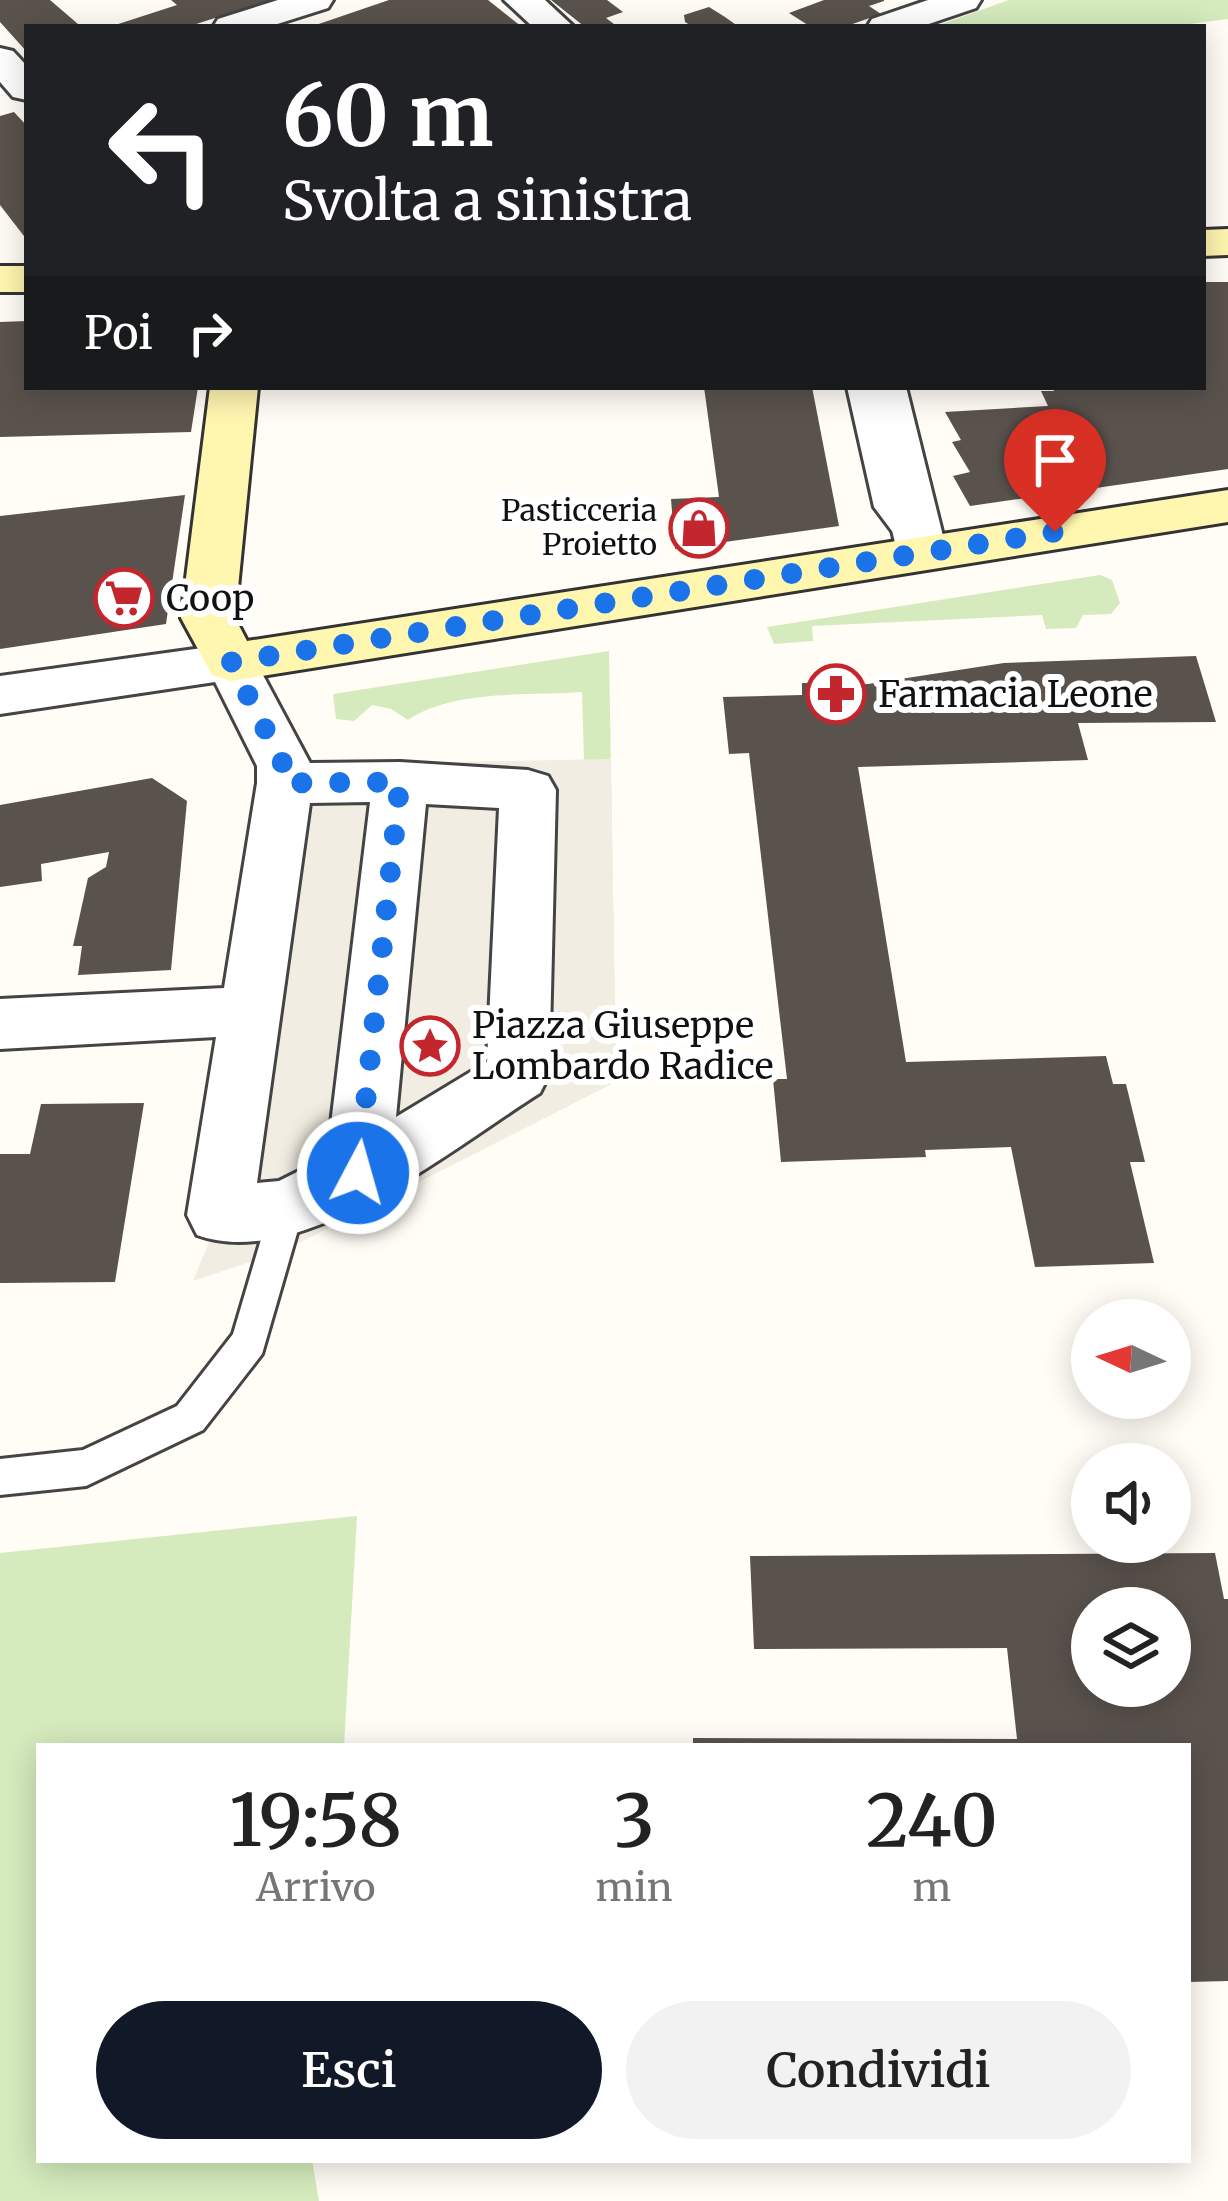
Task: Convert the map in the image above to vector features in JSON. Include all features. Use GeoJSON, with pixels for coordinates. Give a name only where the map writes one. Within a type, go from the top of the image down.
{"type":"FeatureCollection","features":[{"type":"Feature","properties":{"kind":"main road"},"geometry":{"type":"LineString","coordinates":[[234,390],[208,618],[231,662],[1228,506]]}},
{"type":"Feature","properties":{"kind":"street"},"geometry":{"type":"LineString","coordinates":[[240,24],[314,0]]}},
{"type":"Feature","properties":{"kind":"street"},"geometry":{"type":"LineString","coordinates":[[522,0],[552,24]]}},
{"type":"Feature","properties":{"kind":"street"},"geometry":{"type":"LineString","coordinates":[[894,24],[963,0]]}},
{"type":"Feature","properties":{"kind":"street"},"geometry":{"type":"LineString","coordinates":[[0,59],[24,87]]}},
{"type":"Feature","properties":{"kind":"street"},"geometry":{"type":"LineString","coordinates":[[884,390],[922,552]]}},
{"type":"Feature","properties":{"kind":"street"},"geometry":{"type":"LineString","coordinates":[[0,695],[231,662],[284,766],[220,1215],[287,1209],[358,1173],[518,1075],[528,790],[400,782],[285,783]]}},
{"type":"Feature","properties":{"kind":"street"},"geometry":{"type":"LineString","coordinates":[[358,1173],[400,782]]}},
{"type":"Feature","properties":{"kind":"street"},"geometry":{"type":"LineString","coordinates":[[0,1024],[251,1011]]}},
{"type":"Feature","properties":{"kind":"lane"},"geometry":{"type":"LineString","coordinates":[[860,390],[887,507],[922,552]]}},
{"type":"Feature","properties":{"kind":"lane"},"geometry":{"type":"LineString","coordinates":[[0,1477],[86,1468],[190,1418],[249,1342],[287,1209]]}},
{"type":"Feature","properties":{"kind":"green space"},"geometry":{"type":"Polygon","coordinates":[[[1009,0],[1228,0],[1228,19],[1190,24],[942,24],[1009,0]]]}},
{"type":"Feature","properties":{"kind":"green space"},"geometry":{"type":"Polygon","coordinates":[[[1100,575],[1112,580],[1120,603],[1111,614],[1083,615],[1076,628],[1046,629],[1042,615],[812,626],[813,641],[774,644],[767,627],[1100,575]]]}},
{"type":"Feature","properties":{"kind":"green space"},"geometry":{"type":"Polygon","coordinates":[[[609,651],[616,1082],[584,759],[582,692],[469,699],[408,720],[391,709],[372,705],[354,721],[336,719],[333,694],[609,651]]]}},
{"type":"Feature","properties":{"kind":"green space"},"geometry":{"type":"Polygon","coordinates":[[[357,1516],[344,1743],[36,1743],[36,2163],[313,2163],[319,2201],[0,2201],[0,1553],[357,1516]]]}},
{"type":"Feature","properties":{"kind":"shaded area","name":"Piazza Giuseppe Lombardo Radice"},"geometry":{"type":"Polygon","coordinates":[[[611,759],[616,1082],[283,1251],[193,1281],[220,1215],[285,783],[339,764],[611,759]]]}},
{"type":"Feature","properties":{"kind":"building"},"geometry":{"type":"Polygon","coordinates":[[[0,0],[50,0],[78,24],[24,24],[24,49],[0,22],[0,0]]]}},
{"type":"Feature","properties":{"kind":"building"},"geometry":{"type":"Polygon","coordinates":[[[171,0],[268,0],[196,24],[118,24],[177,5],[171,0]]]}},
{"type":"Feature","properties":{"kind":"building"},"geometry":{"type":"Polygon","coordinates":[[[389,0],[488,0],[518,24],[319,24],[389,0]]]}},
{"type":"Feature","properties":{"kind":"building"},"geometry":{"type":"Polygon","coordinates":[[[551,0],[607,0],[623,12],[606,18],[614,24],[581,24],[551,0]]]}},
{"type":"Feature","properties":{"kind":"building"},"geometry":{"type":"Polygon","coordinates":[[[824,0],[884,0],[869,6],[881,14],[853,24],[806,24],[789,13],[824,0]]]}},
{"type":"Feature","properties":{"kind":"building"},"geometry":{"type":"Polygon","coordinates":[[[709,7],[734,24],[688,24],[684,15],[709,7]]]}},
{"type":"Feature","properties":{"kind":"building"},"geometry":{"type":"Polygon","coordinates":[[[14,112],[24,123],[24,236],[0,205],[0,116],[14,112]]]}},
{"type":"Feature","properties":{"kind":"building"},"geometry":{"type":"Polygon","coordinates":[[[1206,282],[1228,282],[1228,469],[970,506],[953,476],[970,472],[952,442],[961,440],[945,412],[1048,406],[1041,391],[1206,390],[1206,282]]]}},
{"type":"Feature","properties":{"kind":"building"},"geometry":{"type":"Polygon","coordinates":[[[24,321],[24,390],[198,390],[191,432],[0,437],[0,322],[24,321]]]}},
{"type":"Feature","properties":{"kind":"building"},"geometry":{"type":"Polygon","coordinates":[[[704,390],[813,390],[839,526],[675,549],[671,499],[719,497],[704,390]]]}},
{"type":"Feature","properties":{"kind":"building"},"geometry":{"type":"Polygon","coordinates":[[[185,495],[166,624],[0,649],[0,516],[185,495]]]}},
{"type":"Feature","properties":{"kind":"building"},"geometry":{"type":"Polygon","coordinates":[[[1196,656],[1216,722],[1078,723],[1088,760],[858,767],[906,1062],[1106,1056],[1113,1084],[1126,1084],[1145,1162],[1130,1162],[1154,1263],[1035,1267],[1011,1147],[925,1150],[926,1157],[781,1162],[773,1079],[787,1079],[749,753],[729,754],[723,697],[802,695],[802,683],[868,684],[1004,663],[1196,656]]]}},
{"type":"Feature","properties":{"kind":"building"},"geometry":{"type":"Polygon","coordinates":[[[152,778],[187,801],[171,970],[78,975],[82,946],[73,946],[88,878],[106,867],[109,852],[41,864],[42,881],[0,887],[0,805],[152,778]]]}},
{"type":"Feature","properties":{"kind":"building"},"geometry":{"type":"Polygon","coordinates":[[[144,1103],[115,1282],[0,1283],[0,1154],[30,1154],[41,1104],[144,1103]]]}},
{"type":"Feature","properties":{"kind":"building"},"geometry":{"type":"Polygon","coordinates":[[[1191,1553],[1215,1553],[1224,1599],[1228,1599],[1228,1981],[1191,1982],[1191,1743],[693,1743],[693,1738],[1017,1739],[1007,1648],[754,1649],[750,1556],[1071,1554],[1071,1563],[1191,1563],[1191,1553]]]}},
{"type":"Feature","properties":{"kind":"place","name":"Pasticceria Proietto"},"geometry":{"type":"Point","coordinates":[699,528]}},
{"type":"Feature","properties":{"kind":"place","name":"Coop"},"geometry":{"type":"Point","coordinates":[124,598]}},
{"type":"Feature","properties":{"kind":"place","name":"Farmacia Leone"},"geometry":{"type":"Point","coordinates":[836,694]}},
{"type":"Feature","properties":{"kind":"place","name":"Piazza Giuseppe Lombardo Radice"},"geometry":{"type":"Point","coordinates":[430,1046]}},
{"type":"Feature","properties":{"kind":"route"},"geometry":{"type":"LineString","coordinates":[[358,1173],[400,782],[285,783],[284,766],[231,662],[1055,532]]}}]}
